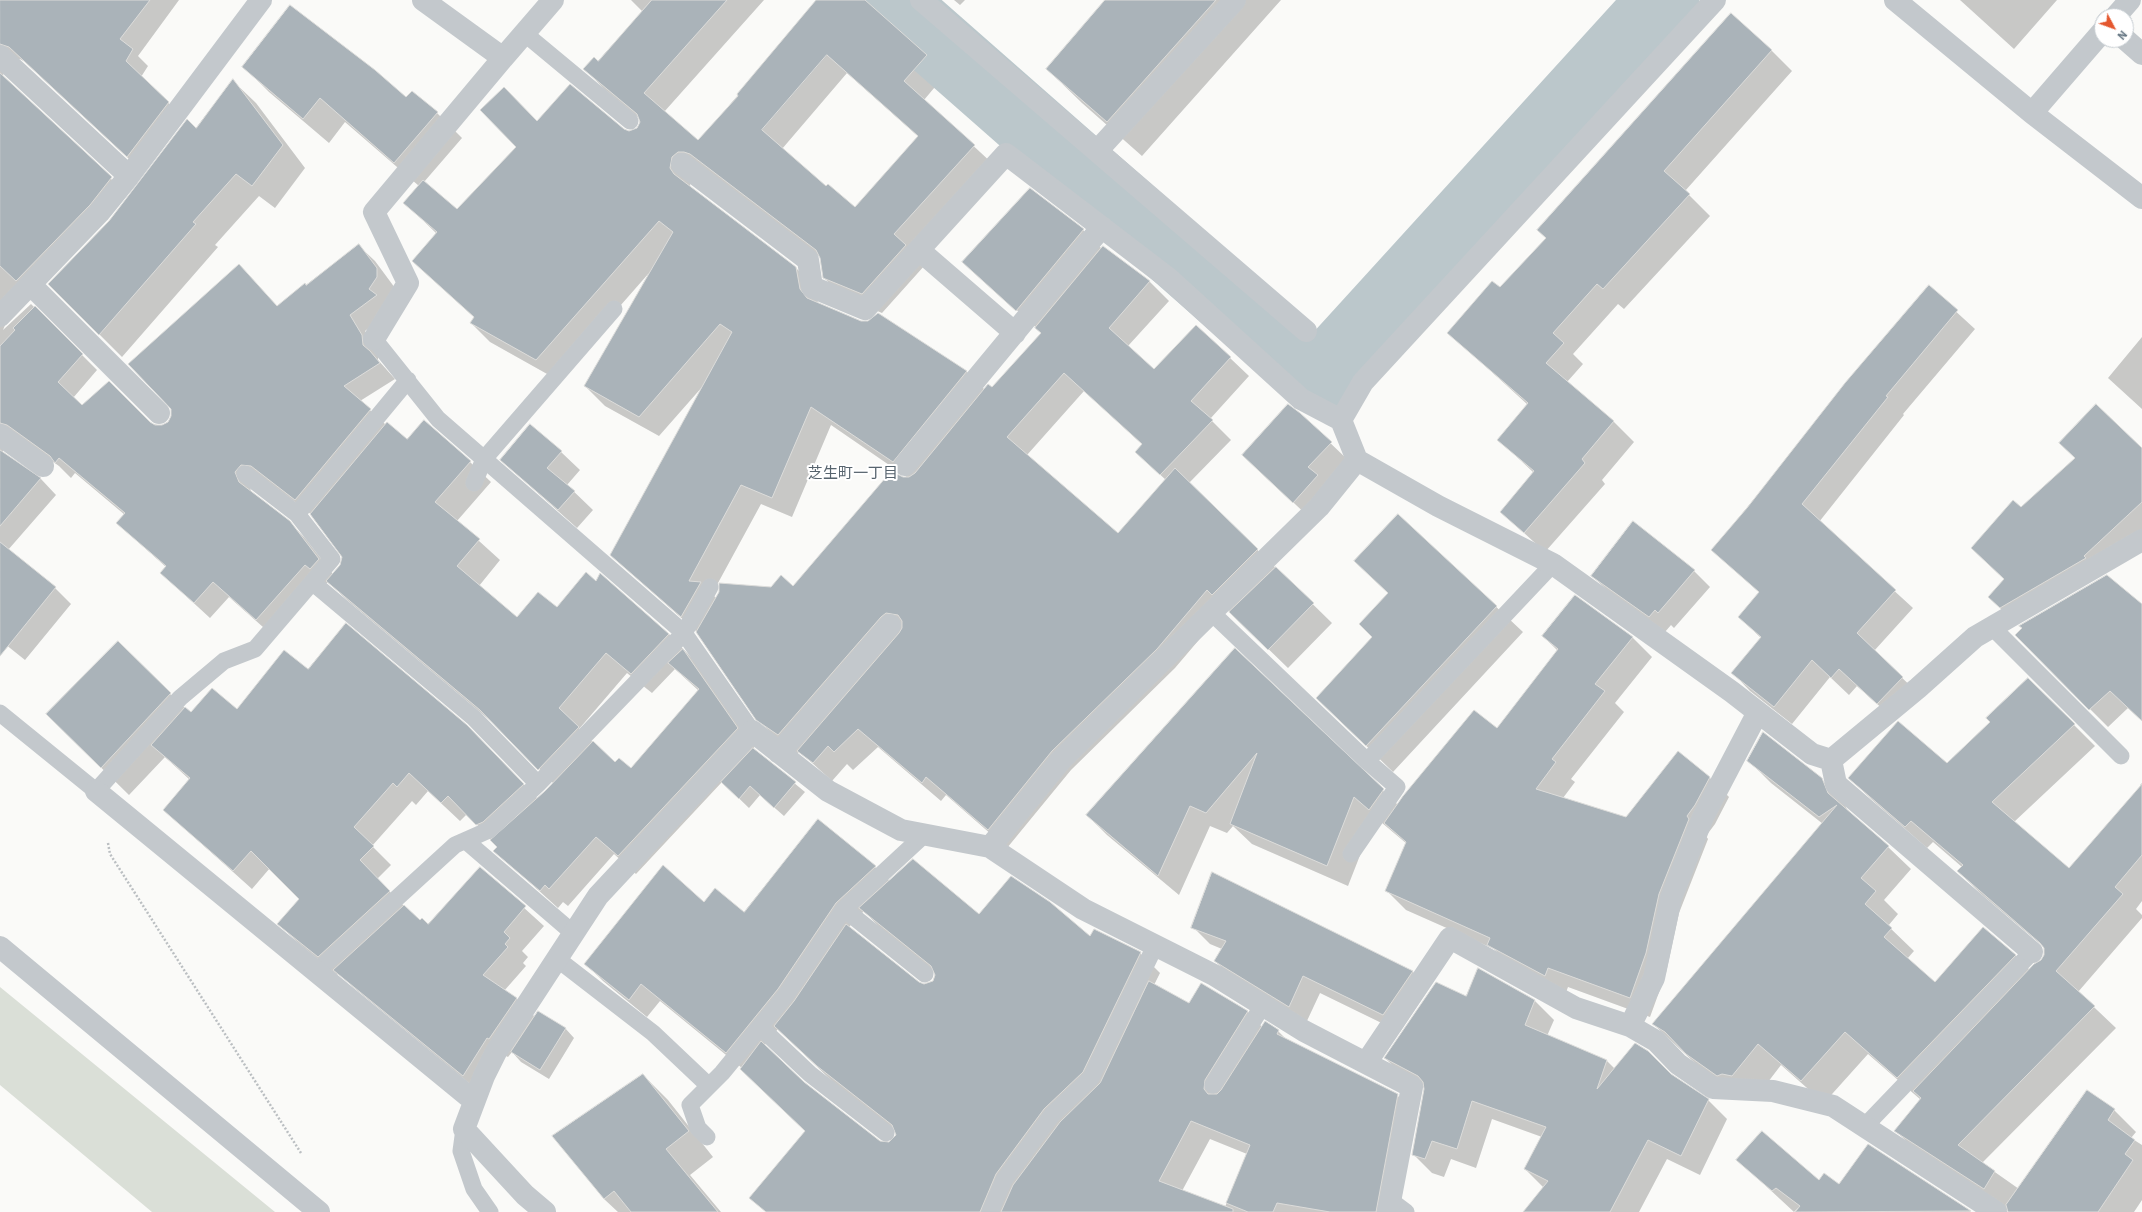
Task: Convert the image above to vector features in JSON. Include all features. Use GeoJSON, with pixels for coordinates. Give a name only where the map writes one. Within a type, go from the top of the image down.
{"type":"FeatureCollection","features":[{"type":"Feature","properties":{"kind":"street"},"geometry":{"type":"LineString","coordinates":[[0,316],[8,295],[31,285],[99,213],[129,176],[261,0]]}},
{"type":"Feature","properties":{"kind":"street"},"geometry":{"type":"LineString","coordinates":[[423,0],[503,58]]}},
{"type":"Feature","properties":{"kind":"street"},"geometry":{"type":"LineString","coordinates":[[374,339],[408,283],[374,212],[553,0]]}},
{"type":"Feature","properties":{"kind":"street"},"geometry":{"type":"LineString","coordinates":[[921,0],[1306,331]]}},
{"type":"Feature","properties":{"kind":"street"},"geometry":{"type":"LineString","coordinates":[[1097,151],[1235,0]]}},
{"type":"Feature","properties":{"kind":"street"},"geometry":{"type":"LineString","coordinates":[[1341,420],[1363,382],[1715,0]]}},
{"type":"Feature","properties":{"kind":"street"},"geometry":{"type":"LineString","coordinates":[[1895,0],[2032,113],[2142,198]]}},
{"type":"Feature","properties":{"kind":"street"},"geometry":{"type":"LineString","coordinates":[[2123,8],[2130,0]]}},
{"type":"Feature","properties":{"kind":"street"},"geometry":{"type":"LineString","coordinates":[[2032,113],[2094,41]]}},
{"type":"Feature","properties":{"kind":"street"},"geometry":{"type":"LineString","coordinates":[[2134,47],[2142,54]]}},
{"type":"Feature","properties":{"kind":"street"},"geometry":{"type":"LineString","coordinates":[[0,56],[129,176]]}},
{"type":"Feature","properties":{"kind":"street"},"geometry":{"type":"LineString","coordinates":[[682,164],[808,260],[812,287],[865,309],[1006,154],[1168,278],[1301,399],[1341,420],[1357,460],[1438,506],[1553,564],[1758,712],[1812,754],[1831,760]]}},
{"type":"Feature","properties":{"kind":"street"},"geometry":{"type":"LineString","coordinates":[[905,465],[1102,227]]}},
{"type":"Feature","properties":{"kind":"street"},"geometry":{"type":"LineString","coordinates":[[919,250],[1015,332]]}},
{"type":"Feature","properties":{"kind":"street"},"geometry":{"type":"LineString","coordinates":[[31,285],[159,414]]}},
{"type":"Feature","properties":{"kind":"street"},"geometry":{"type":"LineString","coordinates":[[0,436],[43,466]]}},
{"type":"Feature","properties":{"kind":"street"},"geometry":{"type":"LineString","coordinates":[[990,847],[1061,760],[1319,507],[1357,460]]}},
{"type":"Feature","properties":{"kind":"street"},"geometry":{"type":"LineString","coordinates":[[1831,760],[1975,637],[2142,540]]}},
{"type":"Feature","properties":{"kind":"street"},"geometry":{"type":"LineString","coordinates":[[779,753],[890,625]]}},
{"type":"Feature","properties":{"kind":"street"},"geometry":{"type":"LineString","coordinates":[[1630,1026],[1654,978],[1671,898],[1703,817],[1758,712]]}},
{"type":"Feature","properties":{"kind":"street"},"geometry":{"type":"LineString","coordinates":[[545,1212],[525,1195],[464,1129],[474,1101],[496,1052],[556,958],[598,896],[752,732],[828,791],[901,830],[990,847],[1083,909],[1214,975],[1304,1031],[1412,1088],[1395,1208]]}},
{"type":"Feature","properties":{"kind":"street"},"geometry":{"type":"LineString","coordinates":[[1831,760],[1836,784],[2032,952]]}},
{"type":"Feature","properties":{"kind":"street"},"geometry":{"type":"LineString","coordinates":[[96,791],[474,1101]]}},
{"type":"Feature","properties":{"kind":"street"},"geometry":{"type":"LineString","coordinates":[[1366,1063],[1450,938],[1576,1008],[1630,1026],[1656,1041],[1678,1064],[1713,1088],[1773,1091],[1833,1106],[1994,1211]]}},
{"type":"Feature","properties":{"kind":"street"},"geometry":{"type":"LineString","coordinates":[[0,947],[320,1212]]}},
{"type":"Feature","properties":{"kind":"lane"},"geometry":{"type":"LineString","coordinates":[[524,33],[630,122]]}},
{"type":"Feature","properties":{"kind":"lane"},"geometry":{"type":"LineString","coordinates":[[474,483],[484,459],[614,309]]}},
{"type":"Feature","properties":{"kind":"lane"},"geometry":{"type":"LineString","coordinates":[[374,339],[438,419],[684,633],[752,732]]}},
{"type":"Feature","properties":{"kind":"lane"},"geometry":{"type":"LineString","coordinates":[[297,514],[408,380]]}},
{"type":"Feature","properties":{"kind":"lane"},"geometry":{"type":"LineString","coordinates":[[0,713],[96,791],[180,698],[224,661],[255,649],[332,559],[297,514],[245,474]]}},
{"type":"Feature","properties":{"kind":"lane"},"geometry":{"type":"LineString","coordinates":[[1367,761],[1553,564]]}},
{"type":"Feature","properties":{"kind":"lane"},"geometry":{"type":"LineString","coordinates":[[312,582],[474,718],[538,784]]}},
{"type":"Feature","properties":{"kind":"lane"},"geometry":{"type":"LineString","coordinates":[[316,972],[455,845],[489,830],[538,784],[684,633],[710,587]]}},
{"type":"Feature","properties":{"kind":"lane"},"geometry":{"type":"LineString","coordinates":[[1212,613],[1367,761],[1397,787],[1351,854]]}},
{"type":"Feature","properties":{"kind":"lane"},"geometry":{"type":"LineString","coordinates":[[1992,627],[2121,756]]}},
{"type":"Feature","properties":{"kind":"lane"},"geometry":{"type":"LineString","coordinates":[[707,1137],[698,1128],[690,1105],[709,1086],[786,995],[844,909],[924,835]]}},
{"type":"Feature","properties":{"kind":"lane"},"geometry":{"type":"LineString","coordinates":[[466,841],[573,933]]}},
{"type":"Feature","properties":{"kind":"lane"},"geometry":{"type":"LineString","coordinates":[[844,909],[925,974]]}},
{"type":"Feature","properties":{"kind":"lane"},"geometry":{"type":"LineString","coordinates":[[990,1212],[1004,1180],[1052,1115],[1091,1078],[1155,946]]}},
{"type":"Feature","properties":{"kind":"lane"},"geometry":{"type":"LineString","coordinates":[[1865,1126],[2032,952]]}},
{"type":"Feature","properties":{"kind":"lane"},"geometry":{"type":"LineString","coordinates":[[556,958],[653,1033],[709,1086]]}},
{"type":"Feature","properties":{"kind":"lane"},"geometry":{"type":"LineString","coordinates":[[1213,1085],[1263,1005]]}},
{"type":"Feature","properties":{"kind":"lane"},"geometry":{"type":"LineString","coordinates":[[760,1027],[810,1074],[886,1133]]}},
{"type":"Feature","properties":{"kind":"lane"},"geometry":{"type":"LineString","coordinates":[[464,1129],[461,1151],[474,1189],[490,1212]]}},
{"type":"Feature","properties":{"kind":"path"},"geometry":{"type":"LineString","coordinates":[[96,791],[110,854],[305,1160]]}},
{"type":"Feature","properties":{"kind":"shaded area"},"geometry":{"type":"Polygon","coordinates":[[[0,987],[275,1212],[152,1212],[0,1085],[0,987]]]}},
{"type":"Feature","properties":{"kind":"building"},"geometry":{"type":"Polygon","coordinates":[[[0,0],[150,0],[120,39],[133,49],[126,61],[169,102],[127,157],[9,47],[0,44],[0,0]]]}},
{"type":"Feature","properties":{"kind":"building"},"geometry":{"type":"Polygon","coordinates":[[[652,0],[727,0],[644,93],[698,140],[738,96],[737,94],[816,0],[865,0],[927,55],[904,81],[975,145],[894,234],[906,245],[862,294],[823,278],[820,258],[816,250],[690,154],[678,152],[672,157],[670,168],[674,174],[796,267],[800,289],[807,298],[861,321],[868,321],[878,313],[967,371],[893,462],[811,407],[772,498],[741,485],[689,581],[701,582],[681,617],[610,555],[732,332],[720,324],[639,417],[584,386],[673,232],[659,221],[536,360],[470,323],[474,317],[412,261],[437,232],[403,203],[423,180],[457,209],[516,147],[480,110],[504,87],[537,121],[570,84],[624,129],[629,131],[637,128],[640,122],[637,114],[583,69],[594,57],[598,61],[652,0]],[[827,55],[762,130],[826,186],[828,184],[855,207],[918,136],[827,55]]]}},
{"type":"Feature","properties":{"kind":"building"},"geometry":{"type":"Polygon","coordinates":[[[1105,0],[1216,0],[1107,122],[1046,69],[1105,0]]]}},
{"type":"Feature","properties":{"kind":"building"},"geometry":{"type":"Polygon","coordinates":[[[290,5],[375,70],[406,97],[412,91],[438,112],[394,163],[320,98],[303,119],[242,67],[290,5]]]}},
{"type":"Feature","properties":{"kind":"building"},"geometry":{"type":"Polygon","coordinates":[[[1731,13],[1772,50],[1664,171],[1690,194],[1603,289],[1597,284],[1553,333],[1564,343],[1546,363],[1614,421],[1582,459],[1585,463],[1524,533],[1500,512],[1534,471],[1497,440],[1528,403],[1447,333],[1492,281],[1500,287],[1546,238],[1537,230],[1731,13]]]}},
{"type":"Feature","properties":{"kind":"building"},"geometry":{"type":"Polygon","coordinates":[[[0,73],[112,177],[90,205],[16,281],[0,266],[0,73]]]}},
{"type":"Feature","properties":{"kind":"building"},"geometry":{"type":"Polygon","coordinates":[[[233,79],[283,145],[252,186],[236,174],[193,222],[196,224],[99,335],[48,284],[109,221],[187,119],[196,128],[233,79]]]}},
{"type":"Feature","properties":{"kind":"building"},"geometry":{"type":"Polygon","coordinates":[[[1030,188],[1084,229],[1016,311],[962,262],[1030,188]]]}},
{"type":"Feature","properties":{"kind":"building"},"geometry":{"type":"Polygon","coordinates":[[[359,244],[377,268],[377,277],[369,289],[377,295],[350,315],[362,335],[363,345],[380,363],[344,386],[371,409],[295,500],[251,466],[241,465],[235,472],[239,482],[290,521],[319,559],[310,569],[305,565],[256,620],[213,582],[194,603],[160,573],[166,566],[116,523],[125,513],[59,458],[55,463],[50,456],[7,425],[0,423],[0,346],[15,330],[13,328],[35,306],[83,354],[58,382],[82,405],[109,381],[150,422],[155,425],[162,425],[168,422],[171,416],[171,409],[128,364],[239,264],[277,306],[305,283],[306,285],[359,244]]]}},
{"type":"Feature","properties":{"kind":"building"},"geometry":{"type":"Polygon","coordinates":[[[1103,246],[1150,281],[1109,328],[1154,369],[1196,325],[1231,357],[1191,401],[1213,420],[1160,475],[1135,452],[1142,444],[1064,373],[1007,437],[1118,533],[1175,468],[1258,549],[1212,595],[1207,590],[1157,649],[1052,751],[988,830],[926,777],[922,783],[858,729],[834,752],[828,746],[813,763],[797,751],[899,633],[902,628],[902,621],[898,615],[886,613],[881,617],[778,735],[756,720],[696,632],[719,592],[719,583],[771,587],[781,575],[793,586],[893,469],[897,474],[903,477],[909,477],[915,473],[988,384],[992,387],[1041,333],[1035,328],[1103,246]]]}},
{"type":"Feature","properties":{"kind":"building"},"geometry":{"type":"Polygon","coordinates":[[[1929,285],[1958,310],[1886,396],[1888,397],[1802,504],[1896,590],[1857,633],[1903,677],[1877,704],[1839,669],[1831,678],[1812,660],[1774,707],[1731,673],[1761,637],[1738,617],[1759,592],[1711,550],[1747,508],[1845,383],[1929,285]]]}},
{"type":"Feature","properties":{"kind":"building"},"geometry":{"type":"Polygon","coordinates":[[[1288,404],[1332,442],[1308,467],[1318,475],[1293,503],[1242,455],[1288,404]]]}},
{"type":"Feature","properties":{"kind":"building"},"geometry":{"type":"Polygon","coordinates":[[[2096,404],[2142,448],[2142,502],[2084,556],[2086,558],[2000,608],[1988,597],[2004,579],[1971,548],[2013,500],[2021,507],[2075,458],[2059,443],[2096,404]]]}},
{"type":"Feature","properties":{"kind":"building"},"geometry":{"type":"Polygon","coordinates":[[[424,420],[471,461],[435,502],[480,539],[457,566],[517,617],[538,592],[557,607],[586,572],[596,581],[600,573],[669,634],[631,674],[606,653],[559,708],[579,727],[538,770],[480,710],[326,581],[340,565],[342,557],[310,514],[387,422],[407,439],[424,420]]]}},
{"type":"Feature","properties":{"kind":"building"},"geometry":{"type":"Polygon","coordinates":[[[530,424],[562,451],[547,468],[575,491],[558,510],[500,460],[530,424]]]}},
{"type":"Feature","properties":{"kind":"building"},"geometry":{"type":"Polygon","coordinates":[[[0,450],[41,478],[0,526],[0,450]]]}},
{"type":"Feature","properties":{"kind":"building"},"geometry":{"type":"Polygon","coordinates":[[[1398,514],[1497,606],[1366,746],[1316,698],[1372,637],[1359,624],[1388,593],[1354,561],[1398,514]]]}},
{"type":"Feature","properties":{"kind":"building"},"geometry":{"type":"Polygon","coordinates":[[[1633,521],[1695,570],[1658,613],[1655,610],[1649,617],[1591,576],[1633,521]]]}},
{"type":"Feature","properties":{"kind":"building"},"geometry":{"type":"Polygon","coordinates":[[[0,542],[56,587],[0,656],[0,542]]]}},
{"type":"Feature","properties":{"kind":"building"},"geometry":{"type":"Polygon","coordinates":[[[1276,567],[1314,603],[1268,650],[1229,612],[1276,567]]]}},
{"type":"Feature","properties":{"kind":"building"},"geometry":{"type":"Polygon","coordinates":[[[2107,575],[2142,604],[2142,721],[2110,691],[2089,710],[2015,635],[2022,628],[2019,626],[2107,575]]]}},
{"type":"Feature","properties":{"kind":"building"},"geometry":{"type":"Polygon","coordinates":[[[1575,595],[1633,637],[1595,684],[1605,691],[1552,759],[1556,762],[1536,789],[1626,817],[1678,751],[1710,777],[1695,805],[1687,816],[1689,819],[1659,894],[1646,953],[1630,998],[1548,968],[1545,976],[1487,945],[1490,938],[1385,891],[1406,842],[1384,823],[1403,796],[1474,710],[1497,728],[1558,649],[1542,636],[1575,595]]]}},
{"type":"Feature","properties":{"kind":"building"},"geometry":{"type":"Polygon","coordinates":[[[346,623],[467,725],[524,784],[483,822],[476,825],[448,796],[441,803],[409,773],[397,787],[393,783],[354,827],[374,846],[360,860],[390,891],[318,957],[277,924],[299,899],[251,851],[233,871],[163,810],[190,778],[151,745],[185,707],[191,712],[212,688],[237,709],[284,650],[308,669],[346,623]]]}},
{"type":"Feature","properties":{"kind":"building"},"geometry":{"type":"Polygon","coordinates":[[[118,641],[171,693],[101,768],[46,714],[118,641]]]}},
{"type":"Feature","properties":{"kind":"building"},"geometry":{"type":"Polygon","coordinates":[[[1235,648],[1384,789],[1369,810],[1354,797],[1327,866],[1230,824],[1257,753],[1206,813],[1190,806],[1158,876],[1086,815],[1235,648]]]}},
{"type":"Feature","properties":{"kind":"building"},"geometry":{"type":"Polygon","coordinates":[[[683,649],[738,728],[618,856],[596,837],[549,889],[545,885],[540,891],[493,851],[497,847],[490,840],[545,791],[593,741],[615,762],[619,758],[631,768],[699,689],[668,663],[683,649]]]}},
{"type":"Feature","properties":{"kind":"building"},"geometry":{"type":"Polygon","coordinates":[[[2028,678],[2075,724],[1992,802],[2069,868],[2142,784],[2142,855],[2115,887],[2123,894],[2056,971],[2095,1006],[1958,1145],[1995,1171],[1984,1189],[1894,1131],[1921,1098],[1913,1091],[2034,964],[2041,960],[2044,955],[2044,948],[1957,871],[1963,865],[1911,821],[1905,827],[1848,778],[1898,721],[1947,763],[1990,722],[1986,718],[2028,678]]]}},
{"type":"Feature","properties":{"kind":"building"},"geometry":{"type":"Polygon","coordinates":[[[1763,732],[1822,778],[1828,793],[1889,846],[1861,878],[1876,891],[1865,904],[1892,928],[1884,937],[1935,982],[1983,927],[2016,955],[1897,1078],[1845,1032],[1801,1081],[1758,1044],[1732,1076],[1722,1074],[1717,1076],[1686,1054],[1665,1032],[1652,1024],[1837,805],[1819,817],[1747,761],[1763,732]]]}},
{"type":"Feature","properties":{"kind":"building"},"geometry":{"type":"Polygon","coordinates":[[[753,748],[796,782],[774,808],[750,786],[739,799],[721,782],[753,748]]]}},
{"type":"Feature","properties":{"kind":"building"},"geometry":{"type":"Polygon","coordinates":[[[818,819],[876,866],[836,903],[778,989],[726,1053],[641,984],[629,1000],[584,964],[663,865],[704,902],[715,888],[744,912],[818,819]]]}},
{"type":"Feature","properties":{"kind":"building"},"geometry":{"type":"Polygon","coordinates":[[[913,859],[979,914],[1011,876],[1050,902],[1090,936],[1094,929],[1141,952],[1083,1072],[1044,1109],[996,1174],[980,1212],[766,1212],[749,1198],[805,1131],[740,1069],[761,1041],[804,1082],[880,1141],[889,1142],[896,1135],[892,1125],[817,1066],[774,1026],[794,1001],[846,924],[919,982],[924,984],[933,981],[935,975],[931,966],[859,908],[913,859]]]}},
{"type":"Feature","properties":{"kind":"building"},"geometry":{"type":"Polygon","coordinates":[[[480,867],[526,906],[504,932],[510,938],[505,944],[508,947],[483,975],[517,998],[489,1039],[487,1038],[463,1076],[333,970],[404,905],[420,920],[422,918],[428,924],[480,867]]]}},
{"type":"Feature","properties":{"kind":"building"},"geometry":{"type":"Polygon","coordinates":[[[1212,872],[1413,971],[1383,1015],[1303,976],[1289,1007],[1214,961],[1226,941],[1191,928],[1212,872]]]}},
{"type":"Feature","properties":{"kind":"building"},"geometry":{"type":"Polygon","coordinates":[[[1478,968],[1535,1000],[1525,1025],[1607,1060],[1597,1089],[1635,1043],[1648,1051],[1671,1074],[1709,1099],[1681,1156],[1648,1140],[1610,1212],[1523,1212],[1548,1181],[1524,1169],[1546,1127],[1472,1101],[1457,1149],[1432,1141],[1425,1159],[1412,1155],[1424,1089],[1423,1082],[1418,1076],[1384,1058],[1436,982],[1466,996],[1478,968]]]}},
{"type":"Feature","properties":{"kind":"building"},"geometry":{"type":"Polygon","coordinates":[[[1149,981],[1189,1003],[1201,983],[1248,1011],[1205,1080],[1204,1089],[1208,1094],[1217,1094],[1221,1090],[1265,1021],[1279,1030],[1277,1034],[1398,1094],[1376,1212],[1330,1212],[1277,1203],[1273,1212],[1248,1212],[1226,1203],[1250,1145],[1191,1121],[1159,1181],[1233,1209],[1233,1212],[1001,1212],[1013,1185],[1060,1122],[1100,1083],[1149,981]]]}},
{"type":"Feature","properties":{"kind":"building"},"geometry":{"type":"Polygon","coordinates":[[[538,1011],[566,1028],[540,1070],[511,1052],[538,1011]]]}},
{"type":"Feature","properties":{"kind":"building"},"geometry":{"type":"Polygon","coordinates":[[[643,1074],[689,1131],[666,1149],[718,1212],[631,1212],[614,1191],[604,1199],[552,1136],[643,1074]]]}},
{"type":"Feature","properties":{"kind":"building"},"geometry":{"type":"Polygon","coordinates":[[[2087,1090],[2115,1109],[2108,1120],[2135,1140],[2125,1154],[2133,1160],[2098,1212],[2008,1212],[2006,1205],[2087,1090]]]}},
{"type":"Feature","properties":{"kind":"building"},"geometry":{"type":"Polygon","coordinates":[[[1762,1131],[1819,1180],[1824,1173],[1839,1184],[1868,1144],[1971,1211],[1795,1212],[1800,1206],[1776,1188],[1772,1191],[1736,1160],[1762,1131]]]}},
{"type":"Feature","properties":{"kind":"waterway"},"geometry":{"type":"LineString","coordinates":[[888,0],[1319,379],[1664,0]]}},
{"type":"Feature","properties":{"kind":"district","name":"芝生町一丁目"},"geometry":{"type":"Point","coordinates":[853,474]}}]}
